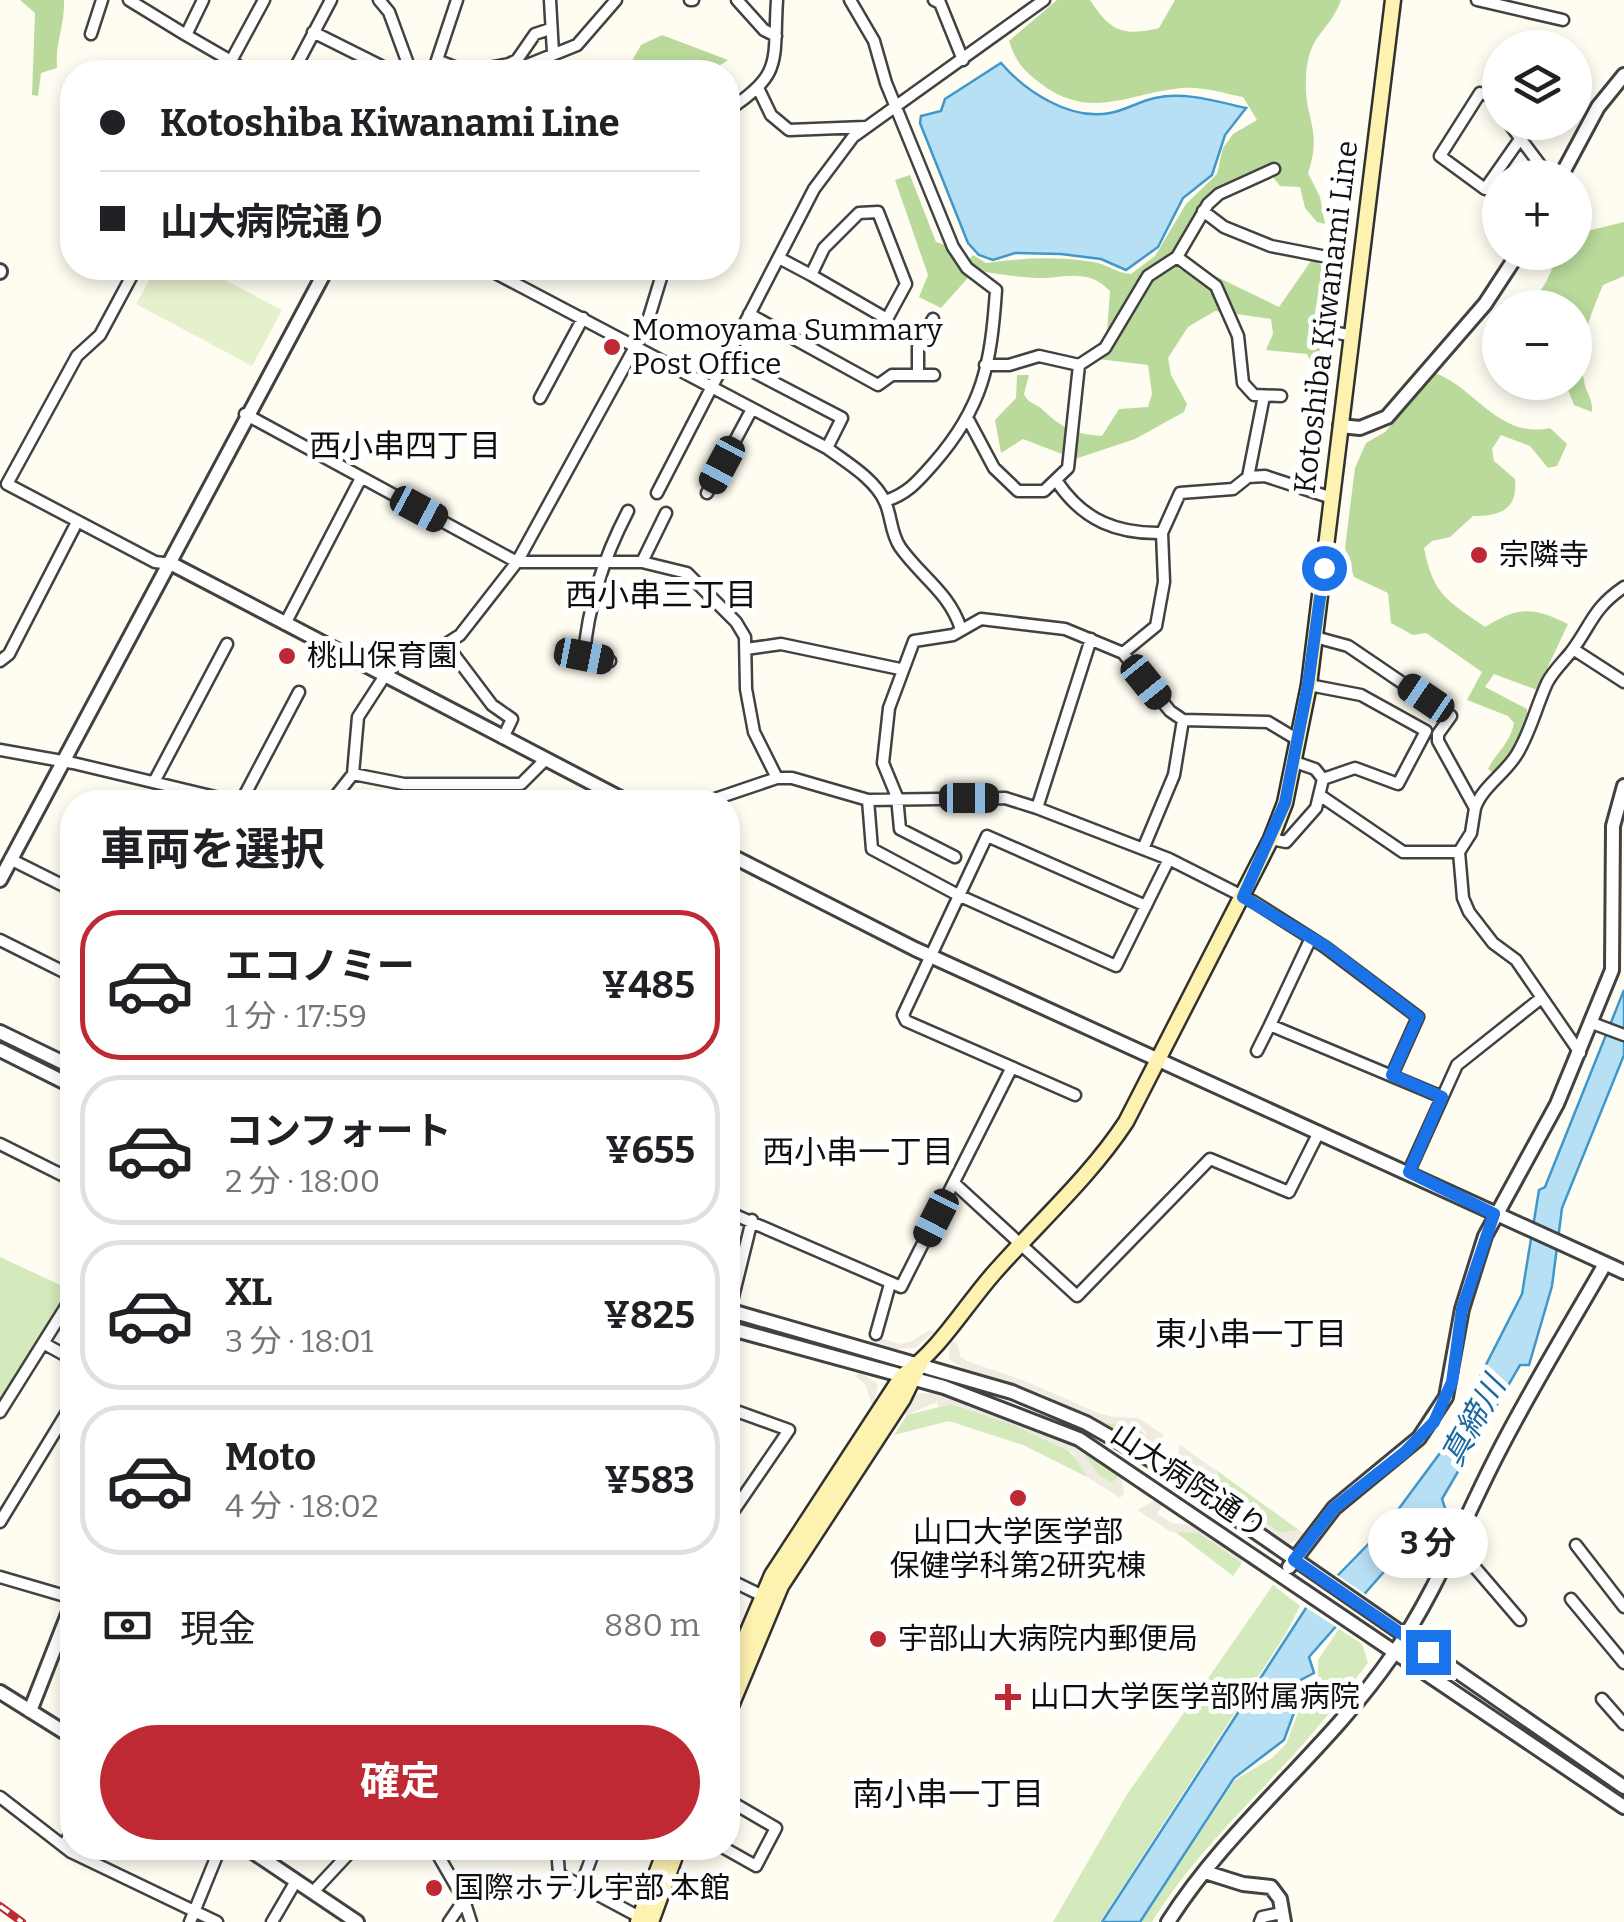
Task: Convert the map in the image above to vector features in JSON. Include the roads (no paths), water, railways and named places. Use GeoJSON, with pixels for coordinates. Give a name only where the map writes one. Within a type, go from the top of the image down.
{"type":"FeatureCollection","features":[{"type":"Feature","properties":{"kind":"main road","name":"Kotoshiba Kiwanami Line"},"geometry":{"type":"LineString","coordinates":[[740,1654],[768,1598],[908,1378],[1020,1244],[1110,1146],[1272,839],[1295,762],[1308,685],[1392,0]]}},
{"type":"Feature","properties":{"kind":"main road","name":"Kotoshiba Kiwanami Line"},"geometry":{"type":"LineString","coordinates":[[740,1679],[768,1598]]}},
{"type":"Feature","properties":{"kind":"main road"},"geometry":{"type":"LineString","coordinates":[[645,1921],[663,1860]]}},
{"type":"Feature","properties":{"kind":"main road"},"geometry":{"type":"LineString","coordinates":[[645,1921],[673,1860]]}},
{"type":"Feature","properties":{"kind":"street"},"geometry":{"type":"LineString","coordinates":[[91,34],[102,0]]}},
{"type":"Feature","properties":{"kind":"street"},"geometry":{"type":"LineString","coordinates":[[129,0],[229,60]]}},
{"type":"Feature","properties":{"kind":"street"},"geometry":{"type":"LineString","coordinates":[[186,35],[202,0]]}},
{"type":"Feature","properties":{"kind":"street"},"geometry":{"type":"LineString","coordinates":[[232,60],[264,0]]}},
{"type":"Feature","properties":{"kind":"street"},"geometry":{"type":"LineString","coordinates":[[299,60],[331,0]]}},
{"type":"Feature","properties":{"kind":"street"},"geometry":{"type":"LineString","coordinates":[[379,0],[389,12],[407,60]]}},
{"type":"Feature","properties":{"kind":"street"},"geometry":{"type":"LineString","coordinates":[[438,60],[457,0]]}},
{"type":"Feature","properties":{"kind":"street"},"geometry":{"type":"LineString","coordinates":[[550,0],[553,53]]}},
{"type":"Feature","properties":{"kind":"street"},"geometry":{"type":"LineString","coordinates":[[537,60],[577,45],[616,0]]}},
{"type":"Feature","properties":{"kind":"street"},"geometry":{"type":"LineString","coordinates":[[737,0],[764,30],[776,36]]}},
{"type":"Feature","properties":{"kind":"street"},"geometry":{"type":"LineString","coordinates":[[740,102],[759,90],[776,64],[776,0]]}},
{"type":"Feature","properties":{"kind":"street"},"geometry":{"type":"LineString","coordinates":[[850,0],[874,41],[896,107],[953,247],[967,268],[996,290],[985,365],[968,421],[912,489],[885,501]]}},
{"type":"Feature","properties":{"kind":"street"},"geometry":{"type":"LineString","coordinates":[[934,0],[940,3],[963,60]]}},
{"type":"Feature","properties":{"kind":"street"},"geometry":{"type":"LineString","coordinates":[[658,494],[829,165],[866,128],[1044,0]]}},
{"type":"Feature","properties":{"kind":"street"},"geometry":{"type":"LineString","coordinates":[[1478,0],[1533,6],[1563,20]]}},
{"type":"Feature","properties":{"kind":"street"},"geometry":{"type":"LineString","coordinates":[[517,60],[535,34],[550,30]]}},
{"type":"Feature","properties":{"kind":"street"},"geometry":{"type":"LineString","coordinates":[[314,32],[369,60]]}},
{"type":"Feature","properties":{"kind":"street"},"geometry":{"type":"LineString","coordinates":[[1570,160],[1598,107],[1624,75]]}},
{"type":"Feature","properties":{"kind":"street"},"geometry":{"type":"LineString","coordinates":[[759,90],[771,115],[789,130],[866,128]]}},
{"type":"Feature","properties":{"kind":"street"},"geometry":{"type":"LineString","coordinates":[[1482,93],[1440,156],[1486,189],[1519,140]]}},
{"type":"Feature","properties":{"kind":"street"},"geometry":{"type":"LineString","coordinates":[[1521,140],[1536,160]]}},
{"type":"Feature","properties":{"kind":"street"},"geometry":{"type":"LineString","coordinates":[[985,365],[1009,365],[1039,356],[1080,365],[1105,348],[1152,270],[1177,257],[1204,211],[1219,194],[1274,169]]}},
{"type":"Feature","properties":{"kind":"street"},"geometry":{"type":"LineString","coordinates":[[1204,211],[1224,226],[1272,246],[1327,257],[1336,278],[1326,325],[1333,332],[1353,336]]}},
{"type":"Feature","properties":{"kind":"street"},"geometry":{"type":"LineString","coordinates":[[779,258],[887,319],[906,284],[878,212],[859,213],[824,248],[811,276]]}},
{"type":"Feature","properties":{"kind":"street"},"geometry":{"type":"LineString","coordinates":[[1177,257],[1216,286],[1238,336],[1243,383],[1254,395],[1281,396]]}},
{"type":"Feature","properties":{"kind":"street"},"geometry":{"type":"LineString","coordinates":[[1340,426],[1360,428],[1388,417],[1485,304],[1507,270]]}},
{"type":"Feature","properties":{"kind":"street"},"geometry":{"type":"LineString","coordinates":[[130,280],[100,335],[77,356],[7,484],[155,562],[172,564],[604,790]]}},
{"type":"Feature","properties":{"kind":"street"},"geometry":{"type":"LineString","coordinates":[[0,878],[172,564],[202,495],[320,280]]}},
{"type":"Feature","properties":{"kind":"street"},"geometry":{"type":"LineString","coordinates":[[509,280],[827,448],[862,475],[885,501],[893,535],[946,595],[961,629]]}},
{"type":"Feature","properties":{"kind":"street"},"geometry":{"type":"LineString","coordinates":[[340,790],[353,774],[358,717],[384,677],[400,659],[446,644],[468,625],[517,562],[636,346],[656,304],[661,280]]}},
{"type":"Feature","properties":{"kind":"street"},"geometry":{"type":"LineString","coordinates":[[750,314],[878,386],[892,374],[934,376]]}},
{"type":"Feature","properties":{"kind":"street"},"geometry":{"type":"LineString","coordinates":[[540,398],[583,318]]}},
{"type":"Feature","properties":{"kind":"street"},"geometry":{"type":"LineString","coordinates":[[918,375],[918,347],[933,318]]}},
{"type":"Feature","properties":{"kind":"street"},"geometry":{"type":"LineString","coordinates":[[727,358],[842,418],[827,448]]}},
{"type":"Feature","properties":{"kind":"street"},"geometry":{"type":"LineString","coordinates":[[968,421],[994,468],[1018,491],[1036,493],[1058,483],[1068,468],[1080,365]]}},
{"type":"Feature","properties":{"kind":"street"},"geometry":{"type":"LineString","coordinates":[[1123,654],[1156,626],[1164,582],[1162,533],[1180,493],[1233,489],[1248,477],[1264,396]]}},
{"type":"Feature","properties":{"kind":"street"},"geometry":{"type":"LineString","coordinates":[[707,493],[752,410]]}},
{"type":"Feature","properties":{"kind":"street"},"geometry":{"type":"LineString","coordinates":[[245,414],[517,562],[642,562],[664,564],[687,574],[736,622],[746,648],[746,689],[754,732],[777,778]]}},
{"type":"Feature","properties":{"kind":"street"},"geometry":{"type":"LineString","coordinates":[[1248,477],[1286,480],[1332,498]]}},
{"type":"Feature","properties":{"kind":"street"},"geometry":{"type":"LineString","coordinates":[[284,624],[361,478]]}},
{"type":"Feature","properties":{"kind":"street"},"geometry":{"type":"LineString","coordinates":[[1058,483],[1078,508],[1122,532],[1162,533]]}},
{"type":"Feature","properties":{"kind":"street"},"geometry":{"type":"LineString","coordinates":[[610,661],[584,656],[602,564],[628,511]]}},
{"type":"Feature","properties":{"kind":"street"},"geometry":{"type":"LineString","coordinates":[[642,562],[666,513]]}},
{"type":"Feature","properties":{"kind":"street"},"geometry":{"type":"LineString","coordinates":[[0,661],[9,654],[78,522]]}},
{"type":"Feature","properties":{"kind":"street"},"geometry":{"type":"LineString","coordinates":[[1580,1053],[1516,960],[1493,943],[1469,912],[1463,898],[1459,852],[1471,833],[1480,794],[1498,782],[1516,756],[1530,732],[1548,680],[1573,649],[1596,607],[1624,587]]}},
{"type":"Feature","properties":{"kind":"street"},"geometry":{"type":"LineString","coordinates":[[955,857],[900,829],[898,797],[883,763],[889,708],[900,668],[914,641],[953,635],[981,620],[1065,628],[1123,654],[1170,711],[1183,720],[1268,722],[1298,740]]}},
{"type":"Feature","properties":{"kind":"street"},"geometry":{"type":"LineString","coordinates":[[1315,636],[1348,646],[1452,716],[1438,734],[1438,740],[1475,808]]}},
{"type":"Feature","properties":{"kind":"street"},"geometry":{"type":"LineString","coordinates":[[1037,808],[1091,639]]}},
{"type":"Feature","properties":{"kind":"street"},"geometry":{"type":"LineString","coordinates":[[154,782],[226,644]]}},
{"type":"Feature","properties":{"kind":"street"},"geometry":{"type":"LineString","coordinates":[[446,644],[492,706],[512,718],[503,738]]}},
{"type":"Feature","properties":{"kind":"street"},"geometry":{"type":"LineString","coordinates":[[746,648],[782,644],[900,668]]}},
{"type":"Feature","properties":{"kind":"street"},"geometry":{"type":"LineString","coordinates":[[1573,649],[1624,682]]}},
{"type":"Feature","properties":{"kind":"street"},"geometry":{"type":"LineString","coordinates":[[1308,685],[1362,696],[1426,731],[1398,784],[1355,768],[1323,779]]}},
{"type":"Feature","properties":{"kind":"street"},"geometry":{"type":"LineString","coordinates":[[246,790],[299,692]]}},
{"type":"Feature","properties":{"kind":"street"},"geometry":{"type":"LineString","coordinates":[[1143,848],[1174,775],[1183,720]]}},
{"type":"Feature","properties":{"kind":"street"},"geometry":{"type":"LineString","coordinates":[[0,750],[188,790]]}},
{"type":"Feature","properties":{"kind":"street"},"geometry":{"type":"LineString","coordinates":[[353,774],[404,784],[522,784],[545,760]]}},
{"type":"Feature","properties":{"kind":"street"},"geometry":{"type":"LineString","coordinates":[[1272,839],[1286,842],[1321,796],[1323,779],[1315,769],[1295,762]]}},
{"type":"Feature","properties":{"kind":"street"},"geometry":{"type":"LineString","coordinates":[[740,791],[777,778],[792,778],[868,800],[1005,798],[1169,859],[1311,938],[1418,1017],[1392,1075]]}},
{"type":"Feature","properties":{"kind":"street"},"geometry":{"type":"LineString","coordinates":[[1284,1574],[1334,1508],[1405,1452],[1434,1422],[1452,1382],[1467,1290],[1494,1214],[1557,1104],[1596,1024],[1612,970],[1613,826],[1624,786]]}},
{"type":"Feature","properties":{"kind":"street"},"geometry":{"type":"LineString","coordinates":[[1321,796],[1402,852],[1459,852]]}},
{"type":"Feature","properties":{"kind":"street"},"geometry":{"type":"LineString","coordinates":[[868,800],[872,850],[958,896],[1116,966],[1169,859]]}},
{"type":"Feature","properties":{"kind":"street"},"geometry":{"type":"LineString","coordinates":[[1075,1096],[906,1021],[904,1015],[988,836],[1146,906]]}},
{"type":"Feature","properties":{"kind":"street"},"geometry":{"type":"LineString","coordinates":[[10,860],[60,884]]}},
{"type":"Feature","properties":{"kind":"street"},"geometry":{"type":"LineString","coordinates":[[740,860],[930,956],[1494,1214],[1617,1266],[1497,1455],[1452,1554],[1395,1652],[1342,1724],[1206,1872],[1168,1922]]}},
{"type":"Feature","properties":{"kind":"street"},"geometry":{"type":"LineString","coordinates":[[1257,1051],[1311,938]]}},
{"type":"Feature","properties":{"kind":"street"},"geometry":{"type":"LineString","coordinates":[[0,940],[60,970]]}},
{"type":"Feature","properties":{"kind":"street"},"geometry":{"type":"LineString","coordinates":[[1409,1172],[1458,1065],[1540,999]]}},
{"type":"Feature","properties":{"kind":"street"},"geometry":{"type":"LineString","coordinates":[[1596,1024],[1624,1034]]}},
{"type":"Feature","properties":{"kind":"street"},"geometry":{"type":"LineString","coordinates":[[1270,1025],[1442,1097]]}},
{"type":"Feature","properties":{"kind":"street"},"geometry":{"type":"LineString","coordinates":[[0,1032],[60,1061]]}},
{"type":"Feature","properties":{"kind":"street"},"geometry":{"type":"LineString","coordinates":[[0,1050],[60,1080]]}},
{"type":"Feature","properties":{"kind":"street"},"geometry":{"type":"LineString","coordinates":[[740,1216],[901,1286],[1011,1069]]}},
{"type":"Feature","properties":{"kind":"street"},"geometry":{"type":"LineString","coordinates":[[954,1183],[1076,1296],[1210,1158],[1289,1192],[1319,1132]]}},
{"type":"Feature","properties":{"kind":"street"},"geometry":{"type":"LineString","coordinates":[[0,1144],[60,1174]]}},
{"type":"Feature","properties":{"kind":"street"},"geometry":{"type":"LineString","coordinates":[[740,1266],[752,1220]]}},
{"type":"Feature","properties":{"kind":"street"},"geometry":{"type":"LineString","coordinates":[[876,1334],[890,1284]]}},
{"type":"Feature","properties":{"kind":"street"},"geometry":{"type":"LineString","coordinates":[[0,1412],[60,1316]]}},
{"type":"Feature","properties":{"kind":"street","name":"山大病院通り"},"geometry":{"type":"LineString","coordinates":[[740,1316],[1012,1392],[1086,1423],[1156,1463],[1624,1787]]}},
{"type":"Feature","properties":{"kind":"street","name":"山大病院通り"},"geometry":{"type":"LineString","coordinates":[[740,1331],[993,1403],[1079,1439],[1624,1807]]}},
{"type":"Feature","properties":{"kind":"street"},"geometry":{"type":"LineString","coordinates":[[43,1343],[60,1352]]}},
{"type":"Feature","properties":{"kind":"street"},"geometry":{"type":"LineString","coordinates":[[740,1416],[789,1430],[740,1501]]}},
{"type":"Feature","properties":{"kind":"street"},"geometry":{"type":"LineString","coordinates":[[0,1522],[60,1424]]}},
{"type":"Feature","properties":{"kind":"street"},"geometry":{"type":"LineString","coordinates":[[1576,1545],[1624,1607]]}},
{"type":"Feature","properties":{"kind":"street"},"geometry":{"type":"LineString","coordinates":[[1452,1554],[1466,1558],[1520,1620]]}},
{"type":"Feature","properties":{"kind":"street"},"geometry":{"type":"LineString","coordinates":[[0,1577],[60,1597]]}},
{"type":"Feature","properties":{"kind":"street"},"geometry":{"type":"LineString","coordinates":[[740,1585],[768,1598]]}},
{"type":"Feature","properties":{"kind":"street"},"geometry":{"type":"LineString","coordinates":[[1571,1598],[1624,1663]]}},
{"type":"Feature","properties":{"kind":"street"},"geometry":{"type":"LineString","coordinates":[[30,1711],[60,1632]]}},
{"type":"Feature","properties":{"kind":"street"},"geometry":{"type":"LineString","coordinates":[[0,1692],[60,1730]]}},
{"type":"Feature","properties":{"kind":"street"},"geometry":{"type":"LineString","coordinates":[[1602,1700],[1624,1724]]}},
{"type":"Feature","properties":{"kind":"street"},"geometry":{"type":"LineString","coordinates":[[0,1797],[60,1840]]}},
{"type":"Feature","properties":{"kind":"street"},"geometry":{"type":"LineString","coordinates":[[740,1807],[776,1828],[756,1866],[740,1857]]}},
{"type":"Feature","properties":{"kind":"street"},"geometry":{"type":"LineString","coordinates":[[86,1860],[192,1917],[218,1922]]}},
{"type":"Feature","properties":{"kind":"street"},"geometry":{"type":"LineString","coordinates":[[192,1917],[215,1860]]}},
{"type":"Feature","properties":{"kind":"street"},"geometry":{"type":"LineString","coordinates":[[265,1860],[357,1922]]}},
{"type":"Feature","properties":{"kind":"street"},"geometry":{"type":"LineString","coordinates":[[313,1892],[343,1860]]}},
{"type":"Feature","properties":{"kind":"street"},"geometry":{"type":"LineString","coordinates":[[441,1860],[464,1900],[471,1922]]}},
{"type":"Feature","properties":{"kind":"street"},"geometry":{"type":"LineString","coordinates":[[558,1860],[560,1874],[645,1921]]}},
{"type":"Feature","properties":{"kind":"street"},"geometry":{"type":"LineString","coordinates":[[581,1886],[591,1860]]}},
{"type":"Feature","properties":{"kind":"street"},"geometry":{"type":"LineString","coordinates":[[1206,1872],[1271,1887],[1280,1900],[1283,1918],[1262,1917],[1260,1922]]}},
{"type":"Feature","properties":{"kind":"street"},"geometry":{"type":"LineString","coordinates":[[272,1922],[296,1880]]}},
{"type":"Feature","properties":{"kind":"street"},"geometry":{"type":"LineString","coordinates":[[449,1922],[464,1900]]}},
{"type":"Feature","properties":{"kind":"water"},"geometry":{"type":"Polygon","coordinates":[[[1001,63],[1035,93],[1079,112],[1110,113],[1166,96],[1201,98],[1246,108],[1225,135],[1212,175],[1183,198],[1158,247],[1126,270],[1101,259],[1061,254],[1015,253],[993,260],[979,255],[968,243],[920,123],[921,116],[941,111],[945,99],[1001,63]]]}},
{"type":"Feature","properties":{"kind":"water","name":"真締川"},"geometry":{"type":"Polygon","coordinates":[[[1624,990],[1624,1055],[1562,1208],[1552,1286],[1529,1365],[1520,1365],[1442,1499],[1446,1511],[1436,1525],[1426,1524],[1309,1657],[1314,1673],[1295,1683],[1295,1710],[1284,1740],[1234,1778],[1140,1922],[1102,1922],[1306,1608],[1386,1526],[1443,1449],[1522,1294],[1539,1190],[1545,1187],[1624,990]]]}},
{"type":"Feature","properties":{"kind":"railway"},"geometry":{"type":"LineString","coordinates":[[0,1906],[22,1922]]}},
{"type":"Feature","properties":{"kind":"place","name":"Momoyama Summary Post Office"},"geometry":{"type":"Point","coordinates":[612,347]}},
{"type":"Feature","properties":{"kind":"place","name":"宗隣寺"},"geometry":{"type":"Point","coordinates":[1479,555]}},
{"type":"Feature","properties":{"kind":"place","name":"桃山保育園"},"geometry":{"type":"Point","coordinates":[287,656]}},
{"type":"Feature","properties":{"kind":"place","name":"山口大学医学部 保健学科第2研究棟"},"geometry":{"type":"Point","coordinates":[1018,1498]}},
{"type":"Feature","properties":{"kind":"place","name":"宇部山大病院内郵便局"},"geometry":{"type":"Point","coordinates":[878,1639]}},
{"type":"Feature","properties":{"kind":"place","name":"山口大学医学部附属病院"},"geometry":{"type":"Point","coordinates":[1008,1697]}},
{"type":"Feature","properties":{"kind":"place","name":"国際ホテル宇部 本館"},"geometry":{"type":"Point","coordinates":[434,1888]}},
{"type":"Feature","properties":{"kind":"district","name":"西小串四丁目"},"geometry":{"type":"Point","coordinates":[405,446]}},
{"type":"Feature","properties":{"kind":"district","name":"西小串三丁目"},"geometry":{"type":"Point","coordinates":[661,595]}},
{"type":"Feature","properties":{"kind":"district","name":"西小串一丁目"},"geometry":{"type":"Point","coordinates":[858,1152]}},
{"type":"Feature","properties":{"kind":"district","name":"東小串一丁目"},"geometry":{"type":"Point","coordinates":[1251,1334]}},
{"type":"Feature","properties":{"kind":"district","name":"南小串一丁目"},"geometry":{"type":"Point","coordinates":[948,1794]}}]}
